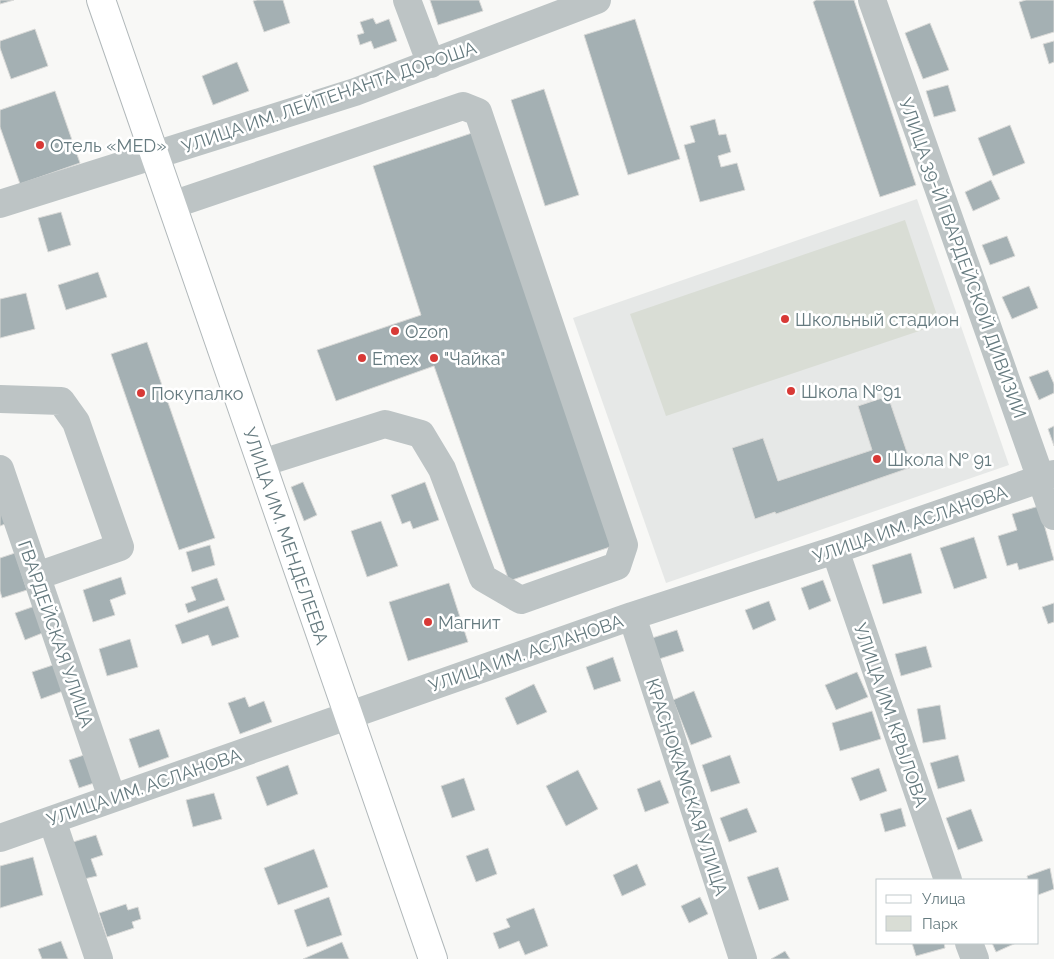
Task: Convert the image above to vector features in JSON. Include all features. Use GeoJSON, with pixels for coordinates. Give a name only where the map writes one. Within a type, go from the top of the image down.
{"type":"FeatureCollection","features":[{"type":"Feature","properties":{"kind":"main road","name":"УЛИЦА ИМ. МЕНДЕЛЕЕВА"},"geometry":{"type":"LineString","coordinates":[[101,0],[262,463],[347,716],[433,959]]}},
{"type":"Feature","properties":{"kind":"street"},"geometry":{"type":"LineString","coordinates":[[407,0],[431,64]]}},
{"type":"Feature","properties":{"kind":"street","name":"УЛИЦА ИМ. ЛЕЙТЕНАНТА ДОРОША"},"geometry":{"type":"LineString","coordinates":[[0,204],[354,92],[597,0]]}},
{"type":"Feature","properties":{"kind":"street","name":"УЛИЦА 39-Й ГВАРДЕЙСКОЙ ДИВИЗИИ"},"geometry":{"type":"LineString","coordinates":[[872,0],[1048,476],[1054,516]]}},
{"type":"Feature","properties":{"kind":"street"},"geometry":{"type":"LineString","coordinates":[[172,205],[464,106],[478,112],[624,545],[617,566],[521,600],[483,578],[442,469],[421,434],[385,424],[262,463]]}},
{"type":"Feature","properties":{"kind":"street"},"geometry":{"type":"LineString","coordinates":[[0,399],[61,401],[76,422],[120,546],[37,576]]}},
{"type":"Feature","properties":{"kind":"street","name":"ГВАРДЕЙСКАЯ УЛИЦА"},"geometry":{"type":"LineString","coordinates":[[0,469],[112,798]]}},
{"type":"Feature","properties":{"kind":"street","name":"УЛИЦА ИМ. АСЛАНОВА"},"geometry":{"type":"LineString","coordinates":[[0,838],[632,616],[835,550],[1048,476]]}},
{"type":"Feature","properties":{"kind":"street","name":"УЛИЦА ИМ. КРЫЛОВА"},"geometry":{"type":"LineString","coordinates":[[835,550],[948,879]]}},
{"type":"Feature","properties":{"kind":"street","name":"КРАСНОКАМСКАЯ УЛИЦА"},"geometry":{"type":"LineString","coordinates":[[632,616],[743,959]]}},
{"type":"Feature","properties":{"kind":"street"},"geometry":{"type":"LineString","coordinates":[[52,820],[99,959]]}},
{"type":"Feature","properties":{"kind":"street"},"geometry":{"type":"LineString","coordinates":[[969,944],[975,959]]}},
{"type":"Feature","properties":{"kind":"shaded area","name":"Школа №91"},"geometry":{"type":"Polygon","coordinates":[[[917,199],[1009,465],[666,583],[573,318],[917,199]]]}},
{"type":"Feature","properties":{"kind":"green space","name":"Школьный стадион"},"geometry":{"type":"Polygon","coordinates":[[[905,220],[940,324],[666,416],[630,314],[905,220]]]}},
{"type":"Feature","properties":{"kind":"building"},"geometry":{"type":"Polygon","coordinates":[[[0,0],[14,0],[0,4],[0,0]]]}},
{"type":"Feature","properties":{"kind":"building"},"geometry":{"type":"Polygon","coordinates":[[[283,0],[290,23],[264,32],[253,1],[283,0]]]}},
{"type":"Feature","properties":{"kind":"building"},"geometry":{"type":"Polygon","coordinates":[[[430,0],[479,0],[483,11],[438,25],[430,0]]]}},
{"type":"Feature","properties":{"kind":"building"},"geometry":{"type":"Polygon","coordinates":[[[816,0],[854,0],[916,185],[880,197],[813,2],[816,0]]]}},
{"type":"Feature","properties":{"kind":"building"},"geometry":{"type":"Polygon","coordinates":[[[1026,0],[1054,0],[1054,32],[1031,39],[1019,2],[1026,0]]]}},
{"type":"Feature","properties":{"kind":"building"},"geometry":{"type":"Polygon","coordinates":[[[373,18],[376,24],[389,19],[397,41],[374,49],[371,41],[360,45],[357,35],[364,33],[360,22],[373,18]]]}},
{"type":"Feature","properties":{"kind":"building"},"geometry":{"type":"Polygon","coordinates":[[[635,19],[680,159],[628,175],[584,35],[635,19]]]}},
{"type":"Feature","properties":{"kind":"building"},"geometry":{"type":"Polygon","coordinates":[[[930,23],[949,70],[923,79],[905,33],[930,23]]]}},
{"type":"Feature","properties":{"kind":"building"},"geometry":{"type":"Polygon","coordinates":[[[35,29],[48,66],[11,79],[0,48],[0,41],[35,29]]]}},
{"type":"Feature","properties":{"kind":"building"},"geometry":{"type":"Polygon","coordinates":[[[1054,41],[1054,62],[1049,64],[1043,44],[1054,41]]]}},
{"type":"Feature","properties":{"kind":"building"},"geometry":{"type":"Polygon","coordinates":[[[237,62],[249,91],[213,105],[202,76],[237,62]]]}},
{"type":"Feature","properties":{"kind":"building"},"geometry":{"type":"Polygon","coordinates":[[[948,85],[956,111],[934,117],[926,91],[948,85]]]}},
{"type":"Feature","properties":{"kind":"building"},"geometry":{"type":"Polygon","coordinates":[[[544,89],[579,195],[545,206],[511,100],[544,89]]]}},
{"type":"Feature","properties":{"kind":"building","name":"Отель «MED»"},"geometry":{"type":"Polygon","coordinates":[[[55,91],[80,163],[20,184],[0,127],[0,110],[55,91]]]}},
{"type":"Feature","properties":{"kind":"building"},"geometry":{"type":"Polygon","coordinates":[[[715,119],[719,135],[726,134],[731,152],[718,156],[721,167],[737,163],[745,190],[700,202],[684,145],[695,142],[690,126],[715,119]]]}},
{"type":"Feature","properties":{"kind":"building"},"geometry":{"type":"Polygon","coordinates":[[[1010,125],[1025,163],[993,176],[978,138],[1010,125]]]}},
{"type":"Feature","properties":{"kind":"building","name":"\"Чайка\""},"geometry":{"type":"Polygon","coordinates":[[[475,132],[613,546],[509,581],[434,366],[336,401],[317,350],[421,315],[373,166],[475,132]]]}},
{"type":"Feature","properties":{"kind":"building"},"geometry":{"type":"Polygon","coordinates":[[[991,180],[1000,199],[973,211],[965,192],[991,180]]]}},
{"type":"Feature","properties":{"kind":"building"},"geometry":{"type":"Polygon","coordinates":[[[61,212],[71,245],[48,252],[38,218],[61,212]]]}},
{"type":"Feature","properties":{"kind":"building"},"geometry":{"type":"Polygon","coordinates":[[[1007,236],[1015,256],[990,265],[982,245],[1007,236]]]}},
{"type":"Feature","properties":{"kind":"building"},"geometry":{"type":"Polygon","coordinates":[[[98,272],[107,297],[66,310],[58,285],[98,272]]]}},
{"type":"Feature","properties":{"kind":"building"},"geometry":{"type":"Polygon","coordinates":[[[1029,286],[1038,308],[1012,319],[1002,297],[1029,286]]]}},
{"type":"Feature","properties":{"kind":"building"},"geometry":{"type":"Polygon","coordinates":[[[26,293],[35,329],[0,338],[0,299],[26,293]]]}},
{"type":"Feature","properties":{"kind":"building"},"geometry":{"type":"Polygon","coordinates":[[[147,342],[215,538],[179,550],[111,354],[147,342]]]}},
{"type":"Feature","properties":{"kind":"building"},"geometry":{"type":"Polygon","coordinates":[[[1048,370],[1054,384],[1054,393],[1039,400],[1029,377],[1048,370]]]}},
{"type":"Feature","properties":{"kind":"building","name":"Школа № 91"},"geometry":{"type":"Polygon","coordinates":[[[888,396],[912,467],[776,514],[775,512],[755,519],[732,448],[763,438],[778,481],[872,450],[858,406],[888,396]]]}},
{"type":"Feature","properties":{"kind":"building"},"geometry":{"type":"Polygon","coordinates":[[[1054,426],[1054,446],[1048,429],[1054,426]]]}},
{"type":"Feature","properties":{"kind":"building"},"geometry":{"type":"Polygon","coordinates":[[[303,482],[317,515],[304,521],[291,487],[303,482]]]}},
{"type":"Feature","properties":{"kind":"building"},"geometry":{"type":"Polygon","coordinates":[[[425,482],[439,520],[413,529],[410,521],[402,524],[391,495],[425,482]]]}},
{"type":"Feature","properties":{"kind":"building"},"geometry":{"type":"Polygon","coordinates":[[[0,505],[5,524],[0,526],[0,505]]]}},
{"type":"Feature","properties":{"kind":"building"},"geometry":{"type":"Polygon","coordinates":[[[1039,506],[1054,560],[1019,570],[1017,563],[1007,566],[998,536],[1017,530],[1012,514],[1039,506]]]}},
{"type":"Feature","properties":{"kind":"building"},"geometry":{"type":"Polygon","coordinates":[[[381,521],[398,566],[367,577],[351,531],[381,521]]]}},
{"type":"Feature","properties":{"kind":"building"},"geometry":{"type":"Polygon","coordinates":[[[974,537],[987,578],[954,589],[940,548],[974,537]]]}},
{"type":"Feature","properties":{"kind":"building"},"geometry":{"type":"Polygon","coordinates":[[[210,545],[215,565],[192,572],[186,552],[210,545]]]}},
{"type":"Feature","properties":{"kind":"building"},"geometry":{"type":"Polygon","coordinates":[[[15,553],[27,590],[2,598],[0,591],[0,558],[15,553]]]}},
{"type":"Feature","properties":{"kind":"building"},"geometry":{"type":"Polygon","coordinates":[[[911,553],[922,593],[883,604],[872,565],[911,553]]]}},
{"type":"Feature","properties":{"kind":"building"},"geometry":{"type":"Polygon","coordinates":[[[121,577],[126,594],[110,600],[115,615],[93,622],[83,590],[121,577]]]}},
{"type":"Feature","properties":{"kind":"building"},"geometry":{"type":"Polygon","coordinates":[[[217,578],[225,600],[188,613],[185,604],[196,600],[191,587],[217,578]]]}},
{"type":"Feature","properties":{"kind":"building"},"geometry":{"type":"Polygon","coordinates":[[[823,580],[831,601],[809,610],[801,588],[823,580]]]}},
{"type":"Feature","properties":{"kind":"building","name":"Магнит"},"geometry":{"type":"Polygon","coordinates":[[[449,583],[468,642],[408,661],[389,602],[449,583]]]}},
{"type":"Feature","properties":{"kind":"building"},"geometry":{"type":"Polygon","coordinates":[[[769,601],[776,620],[753,630],[745,610],[769,601]]]}},
{"type":"Feature","properties":{"kind":"building"},"geometry":{"type":"Polygon","coordinates":[[[1054,603],[1054,622],[1048,624],[1042,607],[1054,603]]]}},
{"type":"Feature","properties":{"kind":"building"},"geometry":{"type":"Polygon","coordinates":[[[35,606],[45,632],[25,640],[15,613],[35,606]]]}},
{"type":"Feature","properties":{"kind":"building"},"geometry":{"type":"Polygon","coordinates":[[[228,606],[239,637],[212,646],[208,635],[182,644],[175,625],[228,606]]]}},
{"type":"Feature","properties":{"kind":"building"},"geometry":{"type":"Polygon","coordinates":[[[677,630],[684,651],[656,660],[649,639],[677,630]]]}},
{"type":"Feature","properties":{"kind":"building"},"geometry":{"type":"Polygon","coordinates":[[[130,639],[138,667],[107,676],[99,649],[130,639]]]}},
{"type":"Feature","properties":{"kind":"building"},"geometry":{"type":"Polygon","coordinates":[[[926,646],[932,667],[901,676],[895,654],[926,646]]]}},
{"type":"Feature","properties":{"kind":"building"},"geometry":{"type":"Polygon","coordinates":[[[613,657],[621,681],[594,690],[586,667],[613,657]]]}},
{"type":"Feature","properties":{"kind":"building"},"geometry":{"type":"Polygon","coordinates":[[[53,665],[63,691],[41,699],[32,672],[53,665]]]}},
{"type":"Feature","properties":{"kind":"building"},"geometry":{"type":"Polygon","coordinates":[[[857,672],[868,697],[836,710],[825,685],[857,672]]]}},
{"type":"Feature","properties":{"kind":"building"},"geometry":{"type":"Polygon","coordinates":[[[534,684],[547,712],[517,725],[505,698],[534,684]]]}},
{"type":"Feature","properties":{"kind":"building"},"geometry":{"type":"Polygon","coordinates":[[[694,691],[712,737],[691,745],[673,700],[694,691]]]}},
{"type":"Feature","properties":{"kind":"building"},"geometry":{"type":"Polygon","coordinates":[[[245,697],[249,707],[264,701],[272,722],[240,734],[228,703],[245,697]]]}},
{"type":"Feature","properties":{"kind":"building"},"geometry":{"type":"Polygon","coordinates":[[[940,705],[946,739],[923,743],[917,709],[940,705]]]}},
{"type":"Feature","properties":{"kind":"building"},"geometry":{"type":"Polygon","coordinates":[[[872,711],[881,739],[840,751],[832,723],[872,711]]]}},
{"type":"Feature","properties":{"kind":"building"},"geometry":{"type":"Polygon","coordinates":[[[159,729],[169,757],[139,768],[129,739],[159,729]]]}},
{"type":"Feature","properties":{"kind":"building"},"geometry":{"type":"Polygon","coordinates":[[[87,754],[97,782],[79,788],[69,760],[87,754]]]}},
{"type":"Feature","properties":{"kind":"building"},"geometry":{"type":"Polygon","coordinates":[[[730,755],[740,783],[711,792],[702,765],[730,755]]]}},
{"type":"Feature","properties":{"kind":"building"},"geometry":{"type":"Polygon","coordinates":[[[958,755],[965,781],[938,789],[930,763],[958,755]]]}},
{"type":"Feature","properties":{"kind":"building"},"geometry":{"type":"Polygon","coordinates":[[[288,765],[298,794],[267,806],[256,777],[288,765]]]}},
{"type":"Feature","properties":{"kind":"building"},"geometry":{"type":"Polygon","coordinates":[[[879,768],[887,791],[860,801],[851,778],[879,768]]]}},
{"type":"Feature","properties":{"kind":"building"},"geometry":{"type":"Polygon","coordinates":[[[578,770],[598,809],[566,826],[546,786],[578,770]]]}},
{"type":"Feature","properties":{"kind":"building"},"geometry":{"type":"Polygon","coordinates":[[[464,778],[475,810],[452,818],[441,786],[464,778]]]}},
{"type":"Feature","properties":{"kind":"building"},"geometry":{"type":"Polygon","coordinates":[[[660,780],[669,803],[645,812],[637,789],[660,780]]]}},
{"type":"Feature","properties":{"kind":"building"},"geometry":{"type":"Polygon","coordinates":[[[214,793],[222,819],[193,827],[186,800],[214,793]]]}},
{"type":"Feature","properties":{"kind":"building"},"geometry":{"type":"Polygon","coordinates":[[[747,808],[757,832],[729,842],[720,818],[747,808]]]}},
{"type":"Feature","properties":{"kind":"building"},"geometry":{"type":"Polygon","coordinates":[[[901,808],[906,826],[885,832],[880,814],[901,808]]]}},
{"type":"Feature","properties":{"kind":"building"},"geometry":{"type":"Polygon","coordinates":[[[971,809],[983,841],[958,850],[946,818],[971,809]]]}},
{"type":"Feature","properties":{"kind":"building"},"geometry":{"type":"Polygon","coordinates":[[[96,835],[103,855],[91,859],[97,876],[84,879],[73,842],[96,835]]]}},
{"type":"Feature","properties":{"kind":"building"},"geometry":{"type":"Polygon","coordinates":[[[488,848],[497,874],[476,882],[466,856],[488,848]]]}},
{"type":"Feature","properties":{"kind":"building"},"geometry":{"type":"Polygon","coordinates":[[[314,849],[328,887],[278,905],[264,868],[314,849]]]}},
{"type":"Feature","properties":{"kind":"building"},"geometry":{"type":"Polygon","coordinates":[[[33,857],[43,895],[0,908],[0,866],[33,857]]]}},
{"type":"Feature","properties":{"kind":"building"},"geometry":{"type":"Polygon","coordinates":[[[637,864],[646,885],[622,896],[613,875],[637,864]]]}},
{"type":"Feature","properties":{"kind":"building"},"geometry":{"type":"Polygon","coordinates":[[[778,867],[789,900],[759,910],[747,877],[778,867]]]}},
{"type":"Feature","properties":{"kind":"building"},"geometry":{"type":"Polygon","coordinates":[[[1050,868],[1054,889],[1039,895],[1039,879],[1028,879],[1027,876],[1050,868]]]}},
{"type":"Feature","properties":{"kind":"building"},"geometry":{"type":"Polygon","coordinates":[[[329,897],[342,935],[307,947],[294,910],[329,897]]]}},
{"type":"Feature","properties":{"kind":"building"},"geometry":{"type":"Polygon","coordinates":[[[700,897],[708,914],[689,923],[681,906],[700,897]]]}},
{"type":"Feature","properties":{"kind":"building"},"geometry":{"type":"Polygon","coordinates":[[[126,904],[128,910],[138,907],[141,919],[132,922],[134,928],[107,937],[99,913],[126,904]]]}},
{"type":"Feature","properties":{"kind":"building"},"geometry":{"type":"Polygon","coordinates":[[[534,908],[548,946],[525,955],[519,941],[499,949],[493,933],[510,927],[506,919],[534,908]]]}},
{"type":"Feature","properties":{"kind":"building"},"geometry":{"type":"Polygon","coordinates":[[[61,941],[68,959],[42,959],[38,949],[61,941]]]}},
{"type":"Feature","properties":{"kind":"building"},"geometry":{"type":"Polygon","coordinates":[[[342,942],[349,959],[303,959],[342,942]]]}},
{"type":"Feature","properties":{"kind":"building"},"geometry":{"type":"Polygon","coordinates":[[[912,944],[944,944],[945,948],[916,956],[912,944]]]}},
{"type":"Feature","properties":{"kind":"building"},"geometry":{"type":"Polygon","coordinates":[[[992,944],[1014,944],[996,952],[992,944]]]}},
{"type":"Feature","properties":{"kind":"building"},"geometry":{"type":"Polygon","coordinates":[[[785,951],[790,959],[771,959],[785,951]]]}},
{"type":"Feature","properties":{"kind":"place","name":"Отель «MED»"},"geometry":{"type":"Point","coordinates":[40,145]}},
{"type":"Feature","properties":{"kind":"place","name":"Школьный стадион"},"geometry":{"type":"Point","coordinates":[785,319]}},
{"type":"Feature","properties":{"kind":"place","name":"Ozon"},"geometry":{"type":"Point","coordinates":[395,331]}},
{"type":"Feature","properties":{"kind":"place","name":"Emex"},"geometry":{"type":"Point","coordinates":[362,358]}},
{"type":"Feature","properties":{"kind":"place","name":"\"Чайка\""},"geometry":{"type":"Point","coordinates":[434,358]}},
{"type":"Feature","properties":{"kind":"place","name":"Школа №91"},"geometry":{"type":"Point","coordinates":[791,391]}},
{"type":"Feature","properties":{"kind":"place","name":"Покупалко"},"geometry":{"type":"Point","coordinates":[141,393]}},
{"type":"Feature","properties":{"kind":"place","name":"Школа № 91"},"geometry":{"type":"Point","coordinates":[877,459]}},
{"type":"Feature","properties":{"kind":"place","name":"Магнит"},"geometry":{"type":"Point","coordinates":[428,622]}}]}
